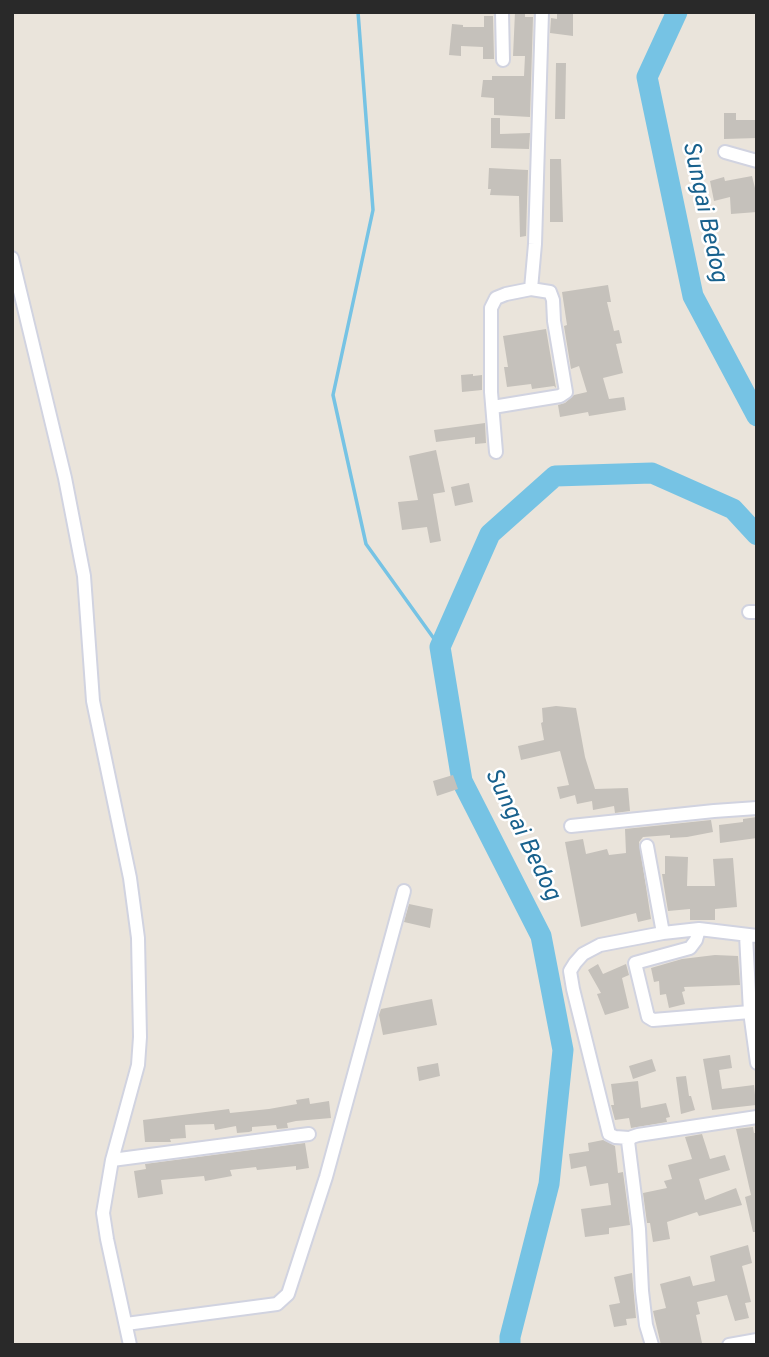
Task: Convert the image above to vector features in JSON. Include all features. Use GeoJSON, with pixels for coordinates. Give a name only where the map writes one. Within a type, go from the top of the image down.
{"type":"FeatureCollection","features":[{"type":"Feature","properties":{"kind":"street"},"geometry":{"type":"LineString","coordinates":[[502,12],[503,60]]}},
{"type":"Feature","properties":{"kind":"street"},"geometry":{"type":"LineString","coordinates":[[531,289],[535,244],[542,12]]}},
{"type":"Feature","properties":{"kind":"street"},"geometry":{"type":"LineString","coordinates":[[725,152],[757,161]]}},
{"type":"Feature","properties":{"kind":"street"},"geometry":{"type":"LineString","coordinates":[[12,258],[65,478],[84,576],[93,701],[130,878],[138,939],[138,1065],[112,1160],[103,1213],[131,1345]]}},
{"type":"Feature","properties":{"kind":"street"},"geometry":{"type":"LineString","coordinates":[[493,407],[560,396],[566,392],[550,292],[531,289],[506,294],[496,299],[491,308],[493,407],[496,452]]}},
{"type":"Feature","properties":{"kind":"street"},"geometry":{"type":"LineString","coordinates":[[571,826],[757,808]]}},
{"type":"Feature","properties":{"kind":"street"},"geometry":{"type":"LineString","coordinates":[[647,846],[663,933]]}},
{"type":"Feature","properties":{"kind":"street"},"geometry":{"type":"LineString","coordinates":[[126,1324],[277,1304],[288,1294],[326,1177],[404,891]]}},
{"type":"Feature","properties":{"kind":"street"},"geometry":{"type":"LineString","coordinates":[[699,929],[690,948],[635,963],[648,1017],[653,1020],[750,1012]]}},
{"type":"Feature","properties":{"kind":"street"},"geometry":{"type":"LineString","coordinates":[[757,1063],[750,1012],[751,935],[699,929],[663,933],[591,949],[583,954],[570,971],[610,1134],[615,1138],[757,1117]]}},
{"type":"Feature","properties":{"kind":"street"},"geometry":{"type":"LineString","coordinates":[[112,1160],[309,1134]]}},
{"type":"Feature","properties":{"kind":"street"},"geometry":{"type":"LineString","coordinates":[[629,1138],[639,1229],[642,1291],[652,1345]]}},
{"type":"Feature","properties":{"kind":"street"},"geometry":{"type":"LineString","coordinates":[[734,1344],[757,1340]]}},
{"type":"Feature","properties":{"kind":"building"},"geometry":{"type":"Polygon","coordinates":[[[515,12],[525,12],[525,17],[533,17],[530,117],[494,115],[494,98],[481,97],[483,80],[492,80],[492,76],[524,76],[525,56],[513,56],[515,12]]]}},
{"type":"Feature","properties":{"kind":"building"},"geometry":{"type":"Polygon","coordinates":[[[557,14],[573,14],[573,36],[550,33],[551,18],[557,19],[557,14]]]}},
{"type":"Feature","properties":{"kind":"building"},"geometry":{"type":"Polygon","coordinates":[[[484,16],[493,16],[494,59],[483,59],[483,47],[461,46],[461,56],[449,55],[452,24],[484,27],[484,16]]]}},
{"type":"Feature","properties":{"kind":"building"},"geometry":{"type":"Polygon","coordinates":[[[556,63],[566,63],[565,119],[555,119],[556,63]]]}},
{"type":"Feature","properties":{"kind":"building"},"geometry":{"type":"Polygon","coordinates":[[[724,113],[736,113],[736,120],[757,120],[757,138],[724,139],[724,113]]]}},
{"type":"Feature","properties":{"kind":"building"},"geometry":{"type":"Polygon","coordinates":[[[491,118],[500,118],[500,134],[530,133],[529,149],[491,148],[491,118]]]}},
{"type":"Feature","properties":{"kind":"building"},"geometry":{"type":"Polygon","coordinates":[[[550,159],[561,159],[563,222],[550,222],[550,159]]]}},
{"type":"Feature","properties":{"kind":"building"},"geometry":{"type":"Polygon","coordinates":[[[489,168],[528,170],[526,236],[520,237],[519,196],[490,195],[489,168]]]}},
{"type":"Feature","properties":{"kind":"building"},"geometry":{"type":"Polygon","coordinates":[[[752,176],[757,196],[757,212],[731,214],[730,197],[714,201],[710,181],[724,177],[725,181],[752,176]]]}},
{"type":"Feature","properties":{"kind":"building"},"geometry":{"type":"Polygon","coordinates":[[[608,285],[611,302],[607,302],[614,331],[619,330],[622,343],[616,344],[623,373],[603,378],[609,399],[624,397],[626,410],[560,417],[558,405],[574,395],[587,392],[579,366],[571,369],[562,292],[608,285]]]}},
{"type":"Feature","properties":{"kind":"building"},"geometry":{"type":"Polygon","coordinates":[[[546,329],[556,388],[532,389],[531,384],[507,387],[504,367],[508,367],[503,336],[546,329]]]}},
{"type":"Feature","properties":{"kind":"building"},"geometry":{"type":"Polygon","coordinates":[[[461,375],[482,375],[482,390],[462,392],[461,375]]]}},
{"type":"Feature","properties":{"kind":"building"},"geometry":{"type":"Polygon","coordinates":[[[485,423],[486,443],[475,444],[475,437],[436,442],[434,430],[485,423]]]}},
{"type":"Feature","properties":{"kind":"building"},"geometry":{"type":"Polygon","coordinates":[[[436,450],[445,492],[433,494],[441,541],[430,543],[427,527],[402,530],[398,502],[418,500],[409,456],[436,450]]]}},
{"type":"Feature","properties":{"kind":"building"},"geometry":{"type":"Polygon","coordinates":[[[469,483],[473,502],[455,506],[451,487],[469,483]]]}},
{"type":"Feature","properties":{"kind":"building"},"geometry":{"type":"Polygon","coordinates":[[[542,708],[576,708],[585,757],[595,789],[628,788],[630,811],[615,813],[614,806],[593,810],[592,801],[577,804],[575,795],[560,799],[557,787],[569,785],[560,751],[521,760],[518,746],[544,740],[542,708]]]}},
{"type":"Feature","properties":{"kind":"building"},"geometry":{"type":"Polygon","coordinates":[[[453,775],[458,789],[437,796],[433,781],[453,775]]]}},
{"type":"Feature","properties":{"kind":"building"},"geometry":{"type":"Polygon","coordinates":[[[757,817],[757,838],[720,843],[719,825],[757,817]]]}},
{"type":"Feature","properties":{"kind":"building"},"geometry":{"type":"Polygon","coordinates":[[[711,820],[713,832],[687,837],[643,837],[639,842],[651,919],[638,922],[636,913],[581,927],[565,842],[583,839],[586,854],[607,849],[609,855],[626,853],[625,829],[711,820]]]}},
{"type":"Feature","properties":{"kind":"building"},"geometry":{"type":"Polygon","coordinates":[[[665,856],[688,857],[687,886],[715,886],[713,859],[733,858],[737,907],[715,909],[715,920],[690,920],[690,909],[668,911],[662,874],[665,874],[665,856]]]}},
{"type":"Feature","properties":{"kind":"building"},"geometry":{"type":"Polygon","coordinates":[[[409,904],[433,909],[430,928],[404,922],[409,904]]]}},
{"type":"Feature","properties":{"kind":"building"},"geometry":{"type":"Polygon","coordinates":[[[715,955],[738,956],[740,985],[684,987],[685,991],[682,992],[685,1004],[669,1008],[666,994],[660,995],[659,981],[654,982],[651,968],[682,959],[715,955]]]}},
{"type":"Feature","properties":{"kind":"building"},"geometry":{"type":"Polygon","coordinates":[[[598,964],[603,974],[626,964],[629,975],[622,978],[629,1008],[605,1015],[597,994],[601,993],[588,970],[598,964]]]}},
{"type":"Feature","properties":{"kind":"building"},"geometry":{"type":"Polygon","coordinates":[[[432,999],[437,1025],[383,1035],[379,1015],[381,1009],[432,999]]]}},
{"type":"Feature","properties":{"kind":"building"},"geometry":{"type":"Polygon","coordinates":[[[730,1055],[732,1068],[719,1070],[722,1089],[754,1085],[756,1105],[712,1110],[703,1059],[730,1055]]]}},
{"type":"Feature","properties":{"kind":"building"},"geometry":{"type":"Polygon","coordinates":[[[652,1059],[656,1071],[633,1079],[629,1066],[652,1059]]]}},
{"type":"Feature","properties":{"kind":"building"},"geometry":{"type":"Polygon","coordinates":[[[438,1063],[440,1076],[419,1081],[417,1067],[438,1063]]]}},
{"type":"Feature","properties":{"kind":"building"},"geometry":{"type":"Polygon","coordinates":[[[686,1076],[689,1096],[695,1110],[681,1114],[676,1077],[686,1076]]]}},
{"type":"Feature","properties":{"kind":"building"},"geometry":{"type":"Polygon","coordinates":[[[638,1081],[641,1108],[666,1103],[670,1117],[666,1118],[667,1122],[631,1128],[629,1118],[615,1120],[611,1105],[614,1105],[611,1084],[638,1081]]]}},
{"type":"Feature","properties":{"kind":"building"},"geometry":{"type":"Polygon","coordinates":[[[309,1098],[310,1104],[329,1101],[331,1118],[287,1123],[288,1128],[277,1129],[276,1125],[252,1127],[252,1131],[237,1133],[236,1126],[215,1130],[214,1124],[185,1125],[186,1138],[170,1139],[171,1142],[145,1142],[143,1120],[229,1109],[230,1113],[269,1109],[297,1104],[296,1100],[309,1098]]]}},
{"type":"Feature","properties":{"kind":"building"},"geometry":{"type":"Polygon","coordinates":[[[753,1127],[754,1133],[757,1133],[757,1232],[753,1232],[745,1197],[751,1195],[736,1129],[753,1127]]]}},
{"type":"Feature","properties":{"kind":"building"},"geometry":{"type":"Polygon","coordinates":[[[702,1134],[710,1159],[725,1155],[730,1170],[699,1179],[705,1200],[736,1188],[742,1205],[699,1216],[697,1212],[667,1222],[670,1239],[653,1242],[643,1193],[667,1188],[664,1181],[672,1179],[668,1165],[692,1159],[685,1137],[702,1134]]]}},
{"type":"Feature","properties":{"kind":"building"},"geometry":{"type":"Polygon","coordinates":[[[603,1140],[615,1146],[618,1173],[623,1172],[630,1225],[609,1228],[609,1234],[585,1237],[581,1209],[611,1205],[608,1183],[590,1186],[586,1166],[571,1169],[569,1154],[589,1151],[588,1143],[603,1140]]]}},
{"type":"Feature","properties":{"kind":"building"},"geometry":{"type":"Polygon","coordinates":[[[305,1143],[309,1168],[296,1170],[296,1166],[257,1170],[256,1167],[230,1170],[232,1176],[205,1181],[204,1176],[161,1180],[163,1194],[138,1198],[134,1171],[146,1169],[145,1164],[305,1143]]]}},
{"type":"Feature","properties":{"kind":"building"},"geometry":{"type":"Polygon","coordinates":[[[748,1245],[752,1263],[742,1266],[751,1302],[745,1303],[749,1318],[735,1321],[727,1295],[697,1302],[700,1314],[696,1315],[702,1343],[661,1345],[653,1311],[666,1308],[660,1284],[690,1276],[693,1286],[715,1281],[710,1256],[748,1245]]]}},
{"type":"Feature","properties":{"kind":"building"},"geometry":{"type":"Polygon","coordinates":[[[632,1273],[636,1318],[626,1319],[627,1325],[614,1327],[609,1305],[620,1303],[614,1277],[632,1273]]]}},
{"type":"Feature","properties":{"kind":"waterway"},"geometry":{"type":"LineString","coordinates":[[358,12],[373,210],[333,395],[366,544],[440,647]]}},
{"type":"Feature","properties":{"kind":"waterway","name":"Sungai Bedog"},"geometry":{"type":"LineString","coordinates":[[677,12],[647,77],[693,296],[757,416]]}},
{"type":"Feature","properties":{"kind":"waterway","name":"Sungai Bedog"},"geometry":{"type":"LineString","coordinates":[[510,1345],[549,1184],[563,1050],[541,936],[462,781],[440,647],[490,534],[555,476],[652,473],[733,509],[757,535]]}}]}
